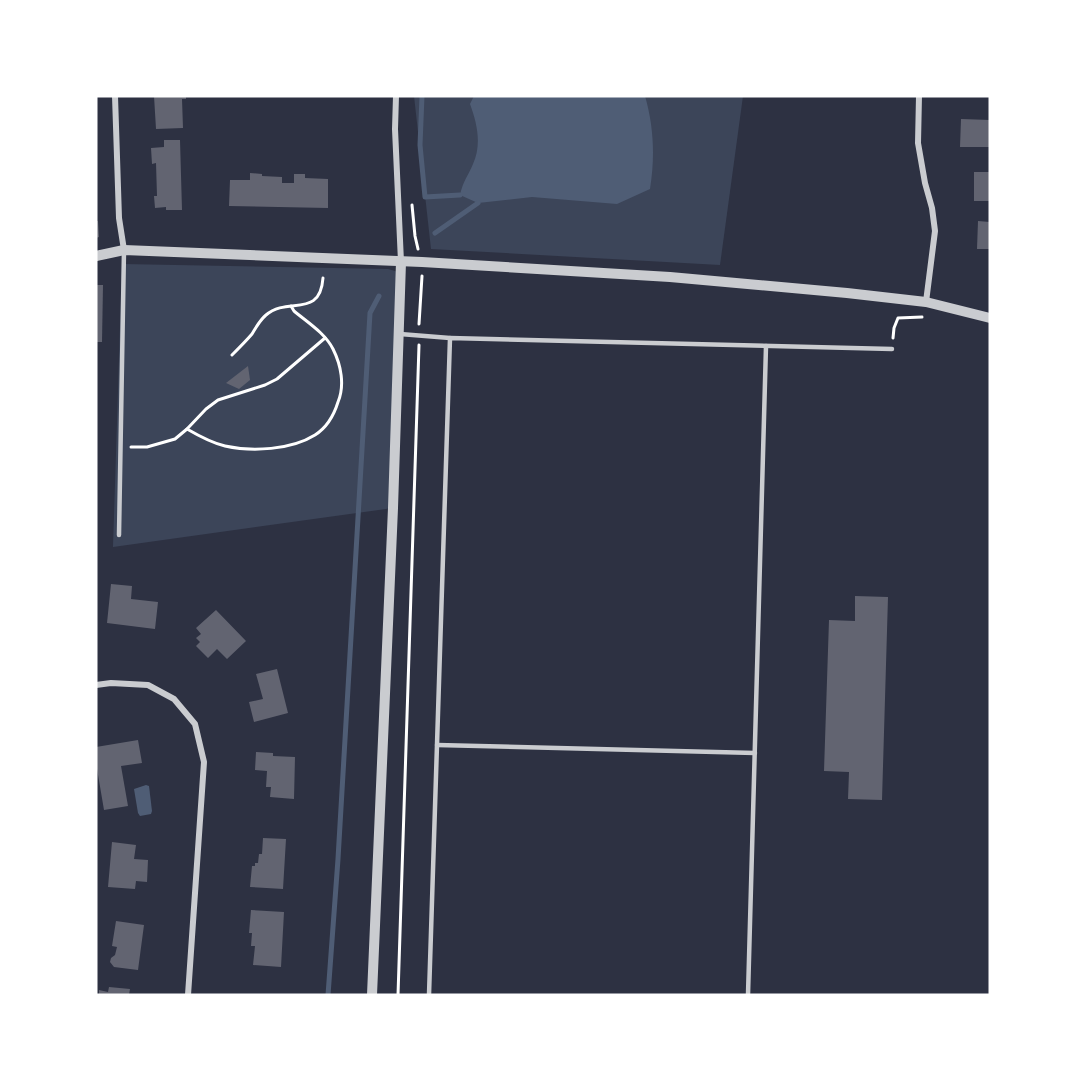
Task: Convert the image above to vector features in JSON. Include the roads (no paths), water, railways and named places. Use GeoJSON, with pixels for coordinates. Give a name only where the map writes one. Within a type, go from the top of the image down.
{"type":"FeatureCollection","features":[{"type":"Feature","properties":{"kind":"street"},"geometry":{"type":"LineString","coordinates":[[115,96],[119,218],[124,250]]}},
{"type":"Feature","properties":{"kind":"street"},"geometry":{"type":"LineString","coordinates":[[372,995],[400,334],[401,262],[395,129],[396,96]]}},
{"type":"Feature","properties":{"kind":"street"},"geometry":{"type":"LineString","coordinates":[[919,96],[918,143],[935,231],[926,302]]}},
{"type":"Feature","properties":{"kind":"street"},"geometry":{"type":"LineString","coordinates":[[96,256],[124,250],[422,262],[670,277],[847,292],[926,302],[990,318]]}},
{"type":"Feature","properties":{"kind":"street"},"geometry":{"type":"LineString","coordinates":[[96,685],[111,683],[148,685],[174,699],[195,724],[204,762],[188,995]]}},
{"type":"Feature","properties":{"kind":"lane"},"geometry":{"type":"LineString","coordinates":[[119,536],[124,250]]}},
{"type":"Feature","properties":{"kind":"lane"},"geometry":{"type":"LineString","coordinates":[[400,334],[450,338],[892,349]]}},
{"type":"Feature","properties":{"kind":"lane"},"geometry":{"type":"LineString","coordinates":[[429,995],[450,338]]}},
{"type":"Feature","properties":{"kind":"lane"},"geometry":{"type":"LineString","coordinates":[[748,995],[766,346]]}},
{"type":"Feature","properties":{"kind":"lane"},"geometry":{"type":"LineString","coordinates":[[437,745],[755,753]]}},
{"type":"Feature","properties":{"kind":"waterway"},"geometry":{"type":"LineString","coordinates":[[422,96],[420,145],[425,197],[460,195]]}},
{"type":"Feature","properties":{"kind":"waterway"},"geometry":{"type":"LineString","coordinates":[[435,233],[478,203]]}},
{"type":"Feature","properties":{"kind":"waterway"},"geometry":{"type":"LineString","coordinates":[[328,995],[370,313],[379,296]]}}]}
